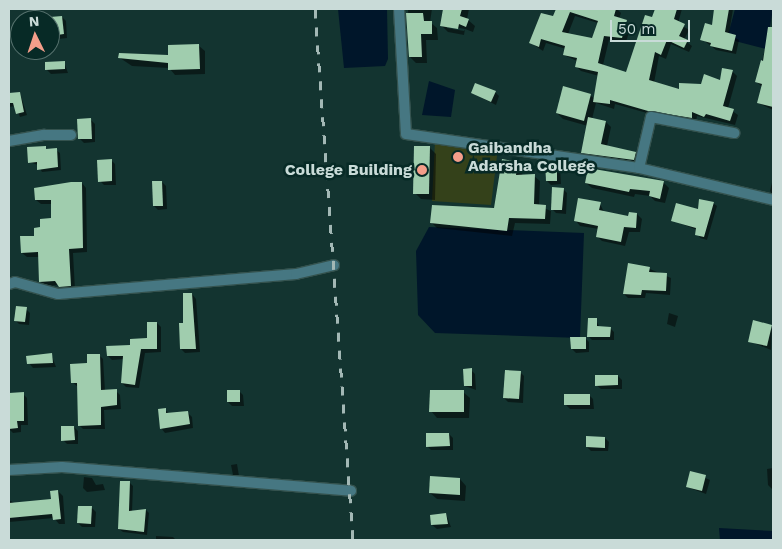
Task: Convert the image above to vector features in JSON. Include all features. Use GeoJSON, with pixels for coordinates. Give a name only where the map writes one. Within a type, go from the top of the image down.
{"type":"FeatureCollection","features":[{"type":"Feature","properties":{"kind":"street"},"geometry":{"type":"LineString","coordinates":[[399,9],[406,134],[640,168],[773,200]]}},
{"type":"Feature","properties":{"kind":"street"},"geometry":{"type":"LineString","coordinates":[[640,168],[650,117],[734,133]]}},
{"type":"Feature","properties":{"kind":"street"},"geometry":{"type":"LineString","coordinates":[[9,141],[44,135],[71,135]]}},
{"type":"Feature","properties":{"kind":"street"},"geometry":{"type":"LineString","coordinates":[[9,284],[15,282],[58,294],[296,274],[334,265]]}},
{"type":"Feature","properties":{"kind":"street"},"geometry":{"type":"LineString","coordinates":[[9,470],[62,467],[351,491]]}},
{"type":"Feature","properties":{"kind":"green space"},"geometry":{"type":"Polygon","coordinates":[[[435,141],[498,148],[491,205],[432,201],[435,141]]]}},
{"type":"Feature","properties":{"kind":"water"},"geometry":{"type":"Polygon","coordinates":[[[338,9],[387,9],[388,59],[385,66],[344,68],[338,9]]]}},
{"type":"Feature","properties":{"kind":"water"},"geometry":{"type":"Polygon","coordinates":[[[735,9],[773,9],[766,49],[727,39],[735,9]]]}},
{"type":"Feature","properties":{"kind":"water"},"geometry":{"type":"Polygon","coordinates":[[[429,81],[455,90],[451,117],[422,115],[429,81]]]}},
{"type":"Feature","properties":{"kind":"water"},"geometry":{"type":"Polygon","coordinates":[[[429,227],[584,233],[580,338],[435,333],[418,315],[416,251],[429,227]]]}},
{"type":"Feature","properties":{"kind":"water"},"geometry":{"type":"Polygon","coordinates":[[[719,528],[773,531],[773,540],[720,540],[719,528]]]}},
{"type":"Feature","properties":{"kind":"building"},"geometry":{"type":"Polygon","coordinates":[[[443,9],[462,9],[460,16],[469,19],[466,27],[459,24],[458,29],[440,26],[443,9]]]}},
{"type":"Feature","properties":{"kind":"building"},"geometry":{"type":"Polygon","coordinates":[[[556,9],[616,9],[614,16],[627,20],[622,38],[604,36],[598,63],[626,72],[645,15],[652,17],[655,9],[677,9],[674,19],[685,24],[679,36],[688,40],[684,48],[667,40],[661,55],[655,52],[649,80],[679,89],[679,83],[701,84],[704,74],[720,80],[722,68],[733,70],[723,106],[734,109],[730,121],[706,114],[704,117],[692,112],[692,118],[648,111],[610,100],[610,104],[593,102],[598,72],[575,67],[577,58],[563,55],[565,46],[541,39],[539,47],[529,43],[541,13],[553,16],[556,9]],[[570,12],[562,32],[592,38],[598,21],[570,12]]]}},
{"type":"Feature","properties":{"kind":"building"},"geometry":{"type":"Polygon","coordinates":[[[714,9],[729,9],[725,32],[736,35],[732,51],[710,46],[711,43],[700,40],[705,23],[712,25],[714,9]]]}},
{"type":"Feature","properties":{"kind":"building"},"geometry":{"type":"Polygon","coordinates":[[[406,13],[423,13],[424,21],[432,21],[432,34],[421,34],[422,57],[409,57],[406,13]]]}},
{"type":"Feature","properties":{"kind":"building"},"geometry":{"type":"Polygon","coordinates":[[[60,16],[62,16],[64,34],[60,35],[60,16]]]}},
{"type":"Feature","properties":{"kind":"building"},"geometry":{"type":"Polygon","coordinates":[[[768,27],[773,27],[773,107],[757,103],[762,84],[755,82],[761,60],[763,61],[768,27]]]}},
{"type":"Feature","properties":{"kind":"building"},"geometry":{"type":"Polygon","coordinates":[[[199,44],[200,69],[168,70],[168,63],[118,58],[119,53],[168,55],[168,45],[199,44]]]}},
{"type":"Feature","properties":{"kind":"building"},"geometry":{"type":"Polygon","coordinates":[[[65,61],[65,69],[45,70],[45,62],[65,61]]]}},
{"type":"Feature","properties":{"kind":"building"},"geometry":{"type":"Polygon","coordinates":[[[475,83],[496,91],[491,102],[471,93],[475,83]]]}},
{"type":"Feature","properties":{"kind":"building"},"geometry":{"type":"Polygon","coordinates":[[[563,86],[591,94],[584,121],[556,113],[563,86]]]}},
{"type":"Feature","properties":{"kind":"building"},"geometry":{"type":"Polygon","coordinates":[[[20,92],[24,112],[16,114],[13,103],[9,103],[9,93],[20,92]]]}},
{"type":"Feature","properties":{"kind":"building"},"geometry":{"type":"Polygon","coordinates":[[[588,117],[606,121],[601,144],[636,152],[634,160],[581,153],[588,117]]]}},
{"type":"Feature","properties":{"kind":"building"},"geometry":{"type":"Polygon","coordinates":[[[91,118],[92,139],[78,139],[77,119],[91,118]]]}},
{"type":"Feature","properties":{"kind":"building"},"geometry":{"type":"Polygon","coordinates":[[[46,146],[46,149],[57,148],[58,167],[37,170],[37,162],[28,163],[27,147],[46,146]]]}},
{"type":"Feature","properties":{"kind":"building","name":"College Building"},"geometry":{"type":"Polygon","coordinates":[[[414,146],[430,146],[429,194],[413,194],[414,146]]]}},
{"type":"Feature","properties":{"kind":"building"},"geometry":{"type":"Polygon","coordinates":[[[112,159],[112,181],[98,182],[97,160],[112,159]]]}},
{"type":"Feature","properties":{"kind":"building"},"geometry":{"type":"Polygon","coordinates":[[[502,159],[518,162],[516,175],[535,174],[534,204],[546,205],[545,219],[509,218],[507,231],[430,223],[432,205],[494,208],[502,159]]]}},
{"type":"Feature","properties":{"kind":"building"},"geometry":{"type":"Polygon","coordinates":[[[545,161],[557,163],[557,181],[546,181],[545,161]]]}},
{"type":"Feature","properties":{"kind":"building"},"geometry":{"type":"Polygon","coordinates":[[[588,168],[664,181],[660,199],[649,196],[650,191],[630,189],[629,192],[585,183],[588,168]]]}},
{"type":"Feature","properties":{"kind":"building"},"geometry":{"type":"Polygon","coordinates":[[[152,181],[162,181],[163,206],[153,206],[152,181]]]}},
{"type":"Feature","properties":{"kind":"building"},"geometry":{"type":"Polygon","coordinates":[[[82,182],[83,248],[69,249],[71,286],[59,287],[55,281],[39,282],[38,252],[21,253],[20,236],[34,236],[34,228],[40,227],[40,219],[51,218],[51,200],[35,200],[34,188],[82,182]]]}},
{"type":"Feature","properties":{"kind":"building"},"geometry":{"type":"Polygon","coordinates":[[[552,187],[564,188],[562,210],[551,210],[552,187]]]}},
{"type":"Feature","properties":{"kind":"building"},"geometry":{"type":"Polygon","coordinates":[[[578,198],[601,202],[599,210],[628,216],[629,212],[637,213],[636,228],[624,227],[621,242],[596,237],[598,226],[574,221],[578,198]]]}},
{"type":"Feature","properties":{"kind":"building"},"geometry":{"type":"Polygon","coordinates":[[[699,199],[714,202],[704,237],[695,235],[696,228],[671,221],[676,203],[698,209],[699,199]]]}},
{"type":"Feature","properties":{"kind":"building"},"geometry":{"type":"Polygon","coordinates":[[[628,263],[650,267],[649,272],[667,273],[666,291],[642,290],[641,295],[623,294],[628,263]]]}},
{"type":"Feature","properties":{"kind":"building"},"geometry":{"type":"Polygon","coordinates":[[[183,293],[192,293],[196,349],[180,349],[179,323],[183,323],[183,293]]]}},
{"type":"Feature","properties":{"kind":"building"},"geometry":{"type":"Polygon","coordinates":[[[16,306],[27,307],[25,322],[14,321],[16,306]]]}},
{"type":"Feature","properties":{"kind":"building"},"geometry":{"type":"Polygon","coordinates":[[[588,318],[597,318],[597,326],[611,327],[610,337],[587,337],[588,318]]]}},
{"type":"Feature","properties":{"kind":"building"},"geometry":{"type":"Polygon","coordinates":[[[753,320],[772,325],[767,346],[748,342],[753,320]]]}},
{"type":"Feature","properties":{"kind":"building"},"geometry":{"type":"Polygon","coordinates":[[[147,322],[157,322],[157,349],[141,349],[135,385],[121,383],[123,356],[107,356],[106,346],[130,345],[130,339],[147,338],[147,322]]]}},
{"type":"Feature","properties":{"kind":"building"},"geometry":{"type":"Polygon","coordinates":[[[570,337],[586,337],[586,349],[571,349],[570,337]]]}},
{"type":"Feature","properties":{"kind":"building"},"geometry":{"type":"Polygon","coordinates":[[[52,353],[53,363],[27,364],[26,356],[52,353]]]}},
{"type":"Feature","properties":{"kind":"building"},"geometry":{"type":"Polygon","coordinates":[[[87,354],[100,354],[101,390],[117,389],[117,405],[101,407],[101,425],[78,426],[77,383],[71,383],[70,364],[87,363],[87,354]]]}},
{"type":"Feature","properties":{"kind":"building"},"geometry":{"type":"Polygon","coordinates":[[[472,368],[472,386],[464,386],[463,369],[472,368]]]}},
{"type":"Feature","properties":{"kind":"building"},"geometry":{"type":"Polygon","coordinates":[[[505,370],[521,371],[519,399],[503,398],[505,370]]]}},
{"type":"Feature","properties":{"kind":"building"},"geometry":{"type":"Polygon","coordinates":[[[595,375],[618,375],[618,385],[595,386],[595,375]]]}},
{"type":"Feature","properties":{"kind":"building"},"geometry":{"type":"Polygon","coordinates":[[[227,390],[240,390],[240,402],[227,402],[227,390]]]}},
{"type":"Feature","properties":{"kind":"building"},"geometry":{"type":"Polygon","coordinates":[[[430,390],[464,390],[464,412],[429,412],[430,390]]]}},
{"type":"Feature","properties":{"kind":"building"},"geometry":{"type":"Polygon","coordinates":[[[24,392],[24,421],[17,421],[18,428],[9,429],[9,393],[24,392]]]}},
{"type":"Feature","properties":{"kind":"building"},"geometry":{"type":"Polygon","coordinates":[[[564,394],[590,394],[590,405],[564,405],[564,394]]]}},
{"type":"Feature","properties":{"kind":"building"},"geometry":{"type":"Polygon","coordinates":[[[166,408],[166,413],[188,411],[190,424],[160,429],[158,409],[166,408]]]}},
{"type":"Feature","properties":{"kind":"building"},"geometry":{"type":"Polygon","coordinates":[[[61,426],[74,426],[75,440],[61,441],[61,426]]]}},
{"type":"Feature","properties":{"kind":"building"},"geometry":{"type":"Polygon","coordinates":[[[426,433],[449,433],[450,446],[426,447],[426,433]]]}},
{"type":"Feature","properties":{"kind":"building"},"geometry":{"type":"Polygon","coordinates":[[[586,436],[605,437],[605,448],[586,447],[586,436]]]}},
{"type":"Feature","properties":{"kind":"building"},"geometry":{"type":"Polygon","coordinates":[[[690,471],[706,475],[702,491],[686,487],[690,471]]]}},
{"type":"Feature","properties":{"kind":"building"},"geometry":{"type":"Polygon","coordinates":[[[430,476],[460,478],[460,495],[429,493],[430,476]]]}},
{"type":"Feature","properties":{"kind":"building"},"geometry":{"type":"Polygon","coordinates":[[[120,481],[130,481],[129,511],[146,509],[144,532],[118,529],[120,481]]]}},
{"type":"Feature","properties":{"kind":"building"},"geometry":{"type":"Polygon","coordinates":[[[58,490],[61,519],[53,520],[52,514],[9,518],[9,503],[51,499],[50,491],[58,490]]]}},
{"type":"Feature","properties":{"kind":"building"},"geometry":{"type":"Polygon","coordinates":[[[78,506],[92,506],[91,524],[77,523],[78,506]]]}},
{"type":"Feature","properties":{"kind":"building"},"geometry":{"type":"Polygon","coordinates":[[[446,513],[448,524],[431,525],[430,515],[446,513]]]}},
{"type":"Feature","properties":{"kind":"railway"},"geometry":{"type":"LineString","coordinates":[[315,9],[353,540]]}},
{"type":"Feature","properties":{"kind":"place","name":"Gaibandha Adarsha College"},"geometry":{"type":"Point","coordinates":[458,157]}},
{"type":"Feature","properties":{"kind":"place","name":"College Building"},"geometry":{"type":"Point","coordinates":[422,170]}}]}
